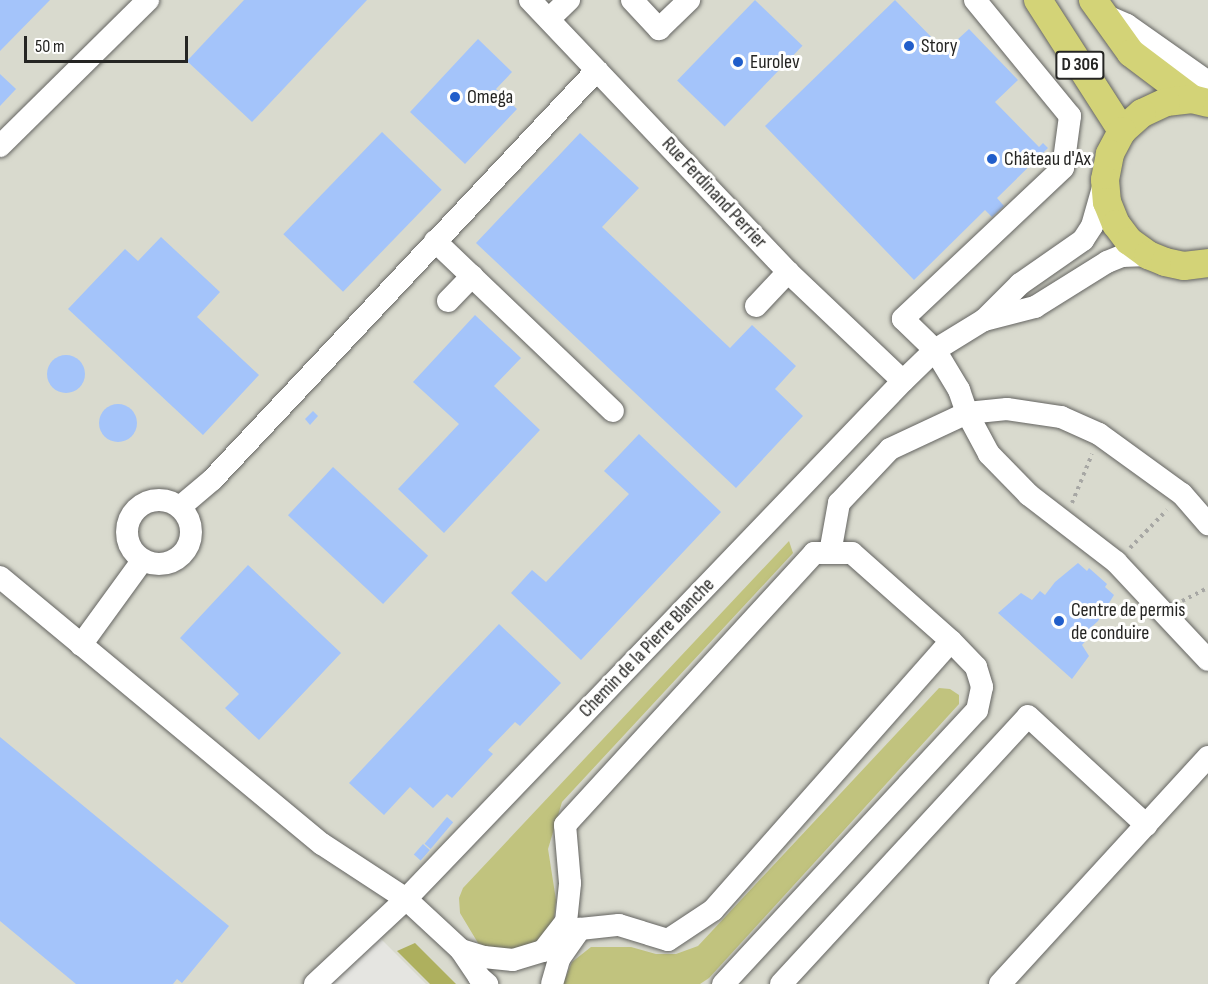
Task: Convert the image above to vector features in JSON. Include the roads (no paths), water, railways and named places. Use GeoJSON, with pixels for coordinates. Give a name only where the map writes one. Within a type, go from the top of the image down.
{"type":"FeatureCollection","features":[{"type":"Feature","properties":{"kind":"main road","name":"D 306"},"geometry":{"type":"LineString","coordinates":[[1038,0],[1122,131]]}},
{"type":"Feature","properties":{"kind":"main road","name":"D 306"},"geometry":{"type":"LineString","coordinates":[[1098,7],[1131,53],[1203,94]]}},
{"type":"Feature","properties":{"kind":"main road"},"geometry":{"type":"LineString","coordinates":[[1203,94],[1166,102],[1142,113],[1122,131],[1110,154],[1105,180],[1107,202],[1116,224],[1129,241],[1148,255],[1165,262],[1196,264],[1208,282]]}},
{"type":"Feature","properties":{"kind":"street"},"geometry":{"type":"LineString","coordinates":[[0,146],[148,0]]}},
{"type":"Feature","properties":{"kind":"street","name":"Rue Ferdinand Perrier"},"geometry":{"type":"LineString","coordinates":[[530,0],[788,272],[903,381]]}},
{"type":"Feature","properties":{"kind":"street"},"geometry":{"type":"LineString","coordinates":[[549,20],[569,0]]}},
{"type":"Feature","properties":{"kind":"street"},"geometry":{"type":"LineString","coordinates":[[632,0],[658,29],[689,0]]}},
{"type":"Feature","properties":{"kind":"street"},"geometry":{"type":"LineString","coordinates":[[975,0],[1070,116],[1063,168],[903,319],[935,350],[959,390],[967,412],[989,454],[1029,495],[1116,562],[1208,660]]}},
{"type":"Feature","properties":{"kind":"street"},"geometry":{"type":"LineString","coordinates":[[180,507],[212,480],[597,70]]}},
{"type":"Feature","properties":{"kind":"street","name":"Chemin de la Pierre Blanche"},"geometry":{"type":"LineString","coordinates":[[315,984],[406,899],[935,350],[984,320],[1020,284],[1083,240],[1092,226],[1105,180]]}},
{"type":"Feature","properties":{"kind":"street"},"geometry":{"type":"LineString","coordinates":[[435,241],[613,411]]}},
{"type":"Feature","properties":{"kind":"street","name":"Chemin de la Pierre Blanche"},"geometry":{"type":"LineString","coordinates":[[984,320],[1035,307],[1107,262],[1122,256],[1148,255]]}},
{"type":"Feature","properties":{"kind":"street"},"geometry":{"type":"LineString","coordinates":[[756,306],[788,272]]}},
{"type":"Feature","properties":{"kind":"street"},"geometry":{"type":"LineString","coordinates":[[448,301],[472,276]]}},
{"type":"Feature","properties":{"kind":"street"},"geometry":{"type":"LineString","coordinates":[[830,553],[839,503],[858,481],[890,449],[967,412],[1007,409],[1061,417],[1100,434],[1182,494],[1208,524]]}},
{"type":"Feature","properties":{"kind":"street"},"geometry":{"type":"LineString","coordinates":[[161,500],[180,507],[191,525],[189,545],[184,554],[165,565],[142,561],[128,543],[126,532],[134,511],[151,501],[161,500]]}},
{"type":"Feature","properties":{"kind":"street"},"geometry":{"type":"LineString","coordinates":[[461,950],[484,957],[513,960],[543,951],[566,922],[570,883],[565,825],[814,553],[852,553],[951,641],[976,667],[982,687],[977,710],[723,984]]}},
{"type":"Feature","properties":{"kind":"street"},"geometry":{"type":"LineString","coordinates":[[81,645],[142,561]]}},
{"type":"Feature","properties":{"kind":"street"},"geometry":{"type":"LineString","coordinates":[[0,577],[322,844],[406,899],[461,950],[479,977],[487,984]]}},
{"type":"Feature","properties":{"kind":"street"},"geometry":{"type":"LineString","coordinates":[[552,984],[551,980],[559,959],[580,928],[619,925],[668,940],[713,910],[951,641]]}},
{"type":"Feature","properties":{"kind":"street"},"geometry":{"type":"LineString","coordinates":[[781,984],[1028,716],[1146,825]]}},
{"type":"Feature","properties":{"kind":"street"},"geometry":{"type":"LineString","coordinates":[[999,984],[1208,757]]}},
{"type":"Feature","properties":{"kind":"place","name":"Story"},"geometry":{"type":"Point","coordinates":[909,46]}},
{"type":"Feature","properties":{"kind":"place","name":"Eurolev"},"geometry":{"type":"Point","coordinates":[738,62]}},
{"type":"Feature","properties":{"kind":"place","name":"Omega"},"geometry":{"type":"Point","coordinates":[455,97]}},
{"type":"Feature","properties":{"kind":"place","name":"Château d'Ax"},"geometry":{"type":"Point","coordinates":[992,159]}},
{"type":"Feature","properties":{"kind":"place","name":"Centre de permis de conduire"},"geometry":{"type":"Point","coordinates":[1059,621]}}]}
